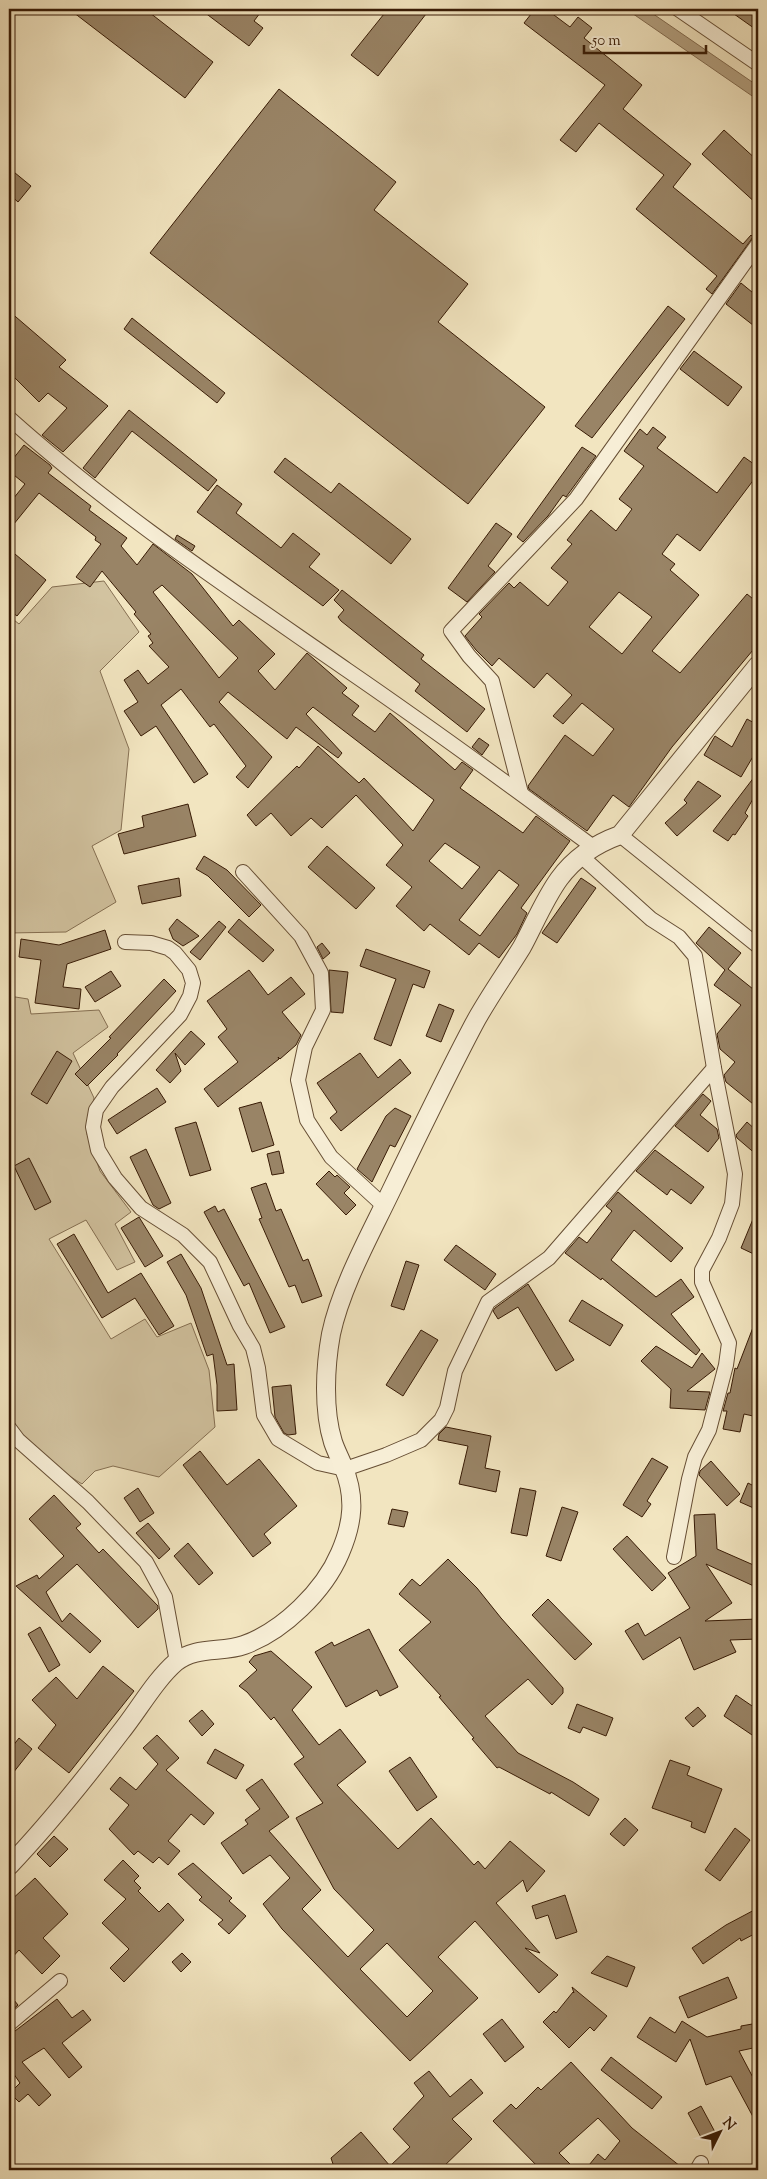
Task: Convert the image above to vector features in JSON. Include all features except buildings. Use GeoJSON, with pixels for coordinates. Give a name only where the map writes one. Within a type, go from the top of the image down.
{"type":"FeatureCollection","features":[{"type":"Feature","properties":{"kind":"street"},"geometry":{"type":"LineString","coordinates":[[678,9],[758,64]]}},
{"type":"Feature","properties":{"kind":"street"},"geometry":{"type":"LineString","coordinates":[[520,793],[492,682],[469,656],[451,631],[576,499],[758,244]]}},
{"type":"Feature","properties":{"kind":"street"},"geometry":{"type":"LineString","coordinates":[[9,418],[57,461],[147,530],[457,745],[520,793],[587,851],[651,919],[679,938],[695,956],[714,1068],[735,1174],[732,1204],[719,1238],[702,1270],[702,1282],[729,1343],[726,1365],[709,1430],[695,1457],[674,1557]]}},
{"type":"Feature","properties":{"kind":"street"},"geometry":{"type":"LineString","coordinates":[[9,1866],[74,1790],[150,1692],[177,1662],[192,1653],[243,1645],[288,1619],[310,1598],[330,1572],[340,1554],[350,1523],[352,1496],[345,1469],[333,1442],[327,1411],[331,1334],[340,1301],[384,1206],[476,1021],[524,944],[559,879],[587,851],[620,835],[758,666]]}},
{"type":"Feature","properties":{"kind":"street"},"geometry":{"type":"LineString","coordinates":[[620,835],[758,946]]}},
{"type":"Feature","properties":{"kind":"street"},"geometry":{"type":"LineString","coordinates":[[243,872],[301,936],[321,973],[323,1010],[305,1047],[298,1080],[307,1120],[331,1157],[384,1206]]}},
{"type":"Feature","properties":{"kind":"street"},"geometry":{"type":"LineString","coordinates":[[125,942],[151,943],[168,948],[175,953],[189,970],[193,983],[190,996],[180,1015],[104,1097],[96,1110],[94,1127],[98,1150],[115,1178],[141,1208],[183,1235],[210,1262],[240,1326],[253,1348],[258,1368],[264,1415],[278,1439],[318,1463],[345,1469],[386,1455],[421,1440],[441,1420],[447,1408],[455,1371],[488,1302],[549,1258],[714,1068]]}},
{"type":"Feature","properties":{"kind":"street"},"geometry":{"type":"LineString","coordinates":[[9,1428],[18,1440],[88,1502],[146,1562],[165,1597],[177,1662]]}},
{"type":"Feature","properties":{"kind":"street"},"geometry":{"type":"LineString","coordinates":[[9,2024],[60,1982]]}},
{"type":"Feature","properties":{"kind":"shaded area"},"geometry":{"type":"Polygon","coordinates":[[[626,9],[646,9],[758,86],[758,100],[626,9]]]}},
{"type":"Feature","properties":{"kind":"shaded area"},"geometry":{"type":"Polygon","coordinates":[[[104,581],[139,632],[100,671],[129,749],[121,830],[92,846],[116,902],[66,932],[9,933],[9,616],[19,624],[52,587],[104,581]]]}},
{"type":"Feature","properties":{"kind":"shaded area"},"geometry":{"type":"Polygon","coordinates":[[[9,996],[28,999],[31,1014],[99,1010],[108,1027],[73,1053],[94,1098],[87,1134],[100,1171],[131,1212],[115,1224],[135,1262],[117,1270],[86,1220],[49,1239],[111,1339],[145,1319],[157,1337],[191,1323],[209,1370],[215,1427],[159,1477],[113,1466],[95,1471],[82,1484],[60,1470],[41,1454],[24,1436],[9,1415],[9,996]]]}}]}
